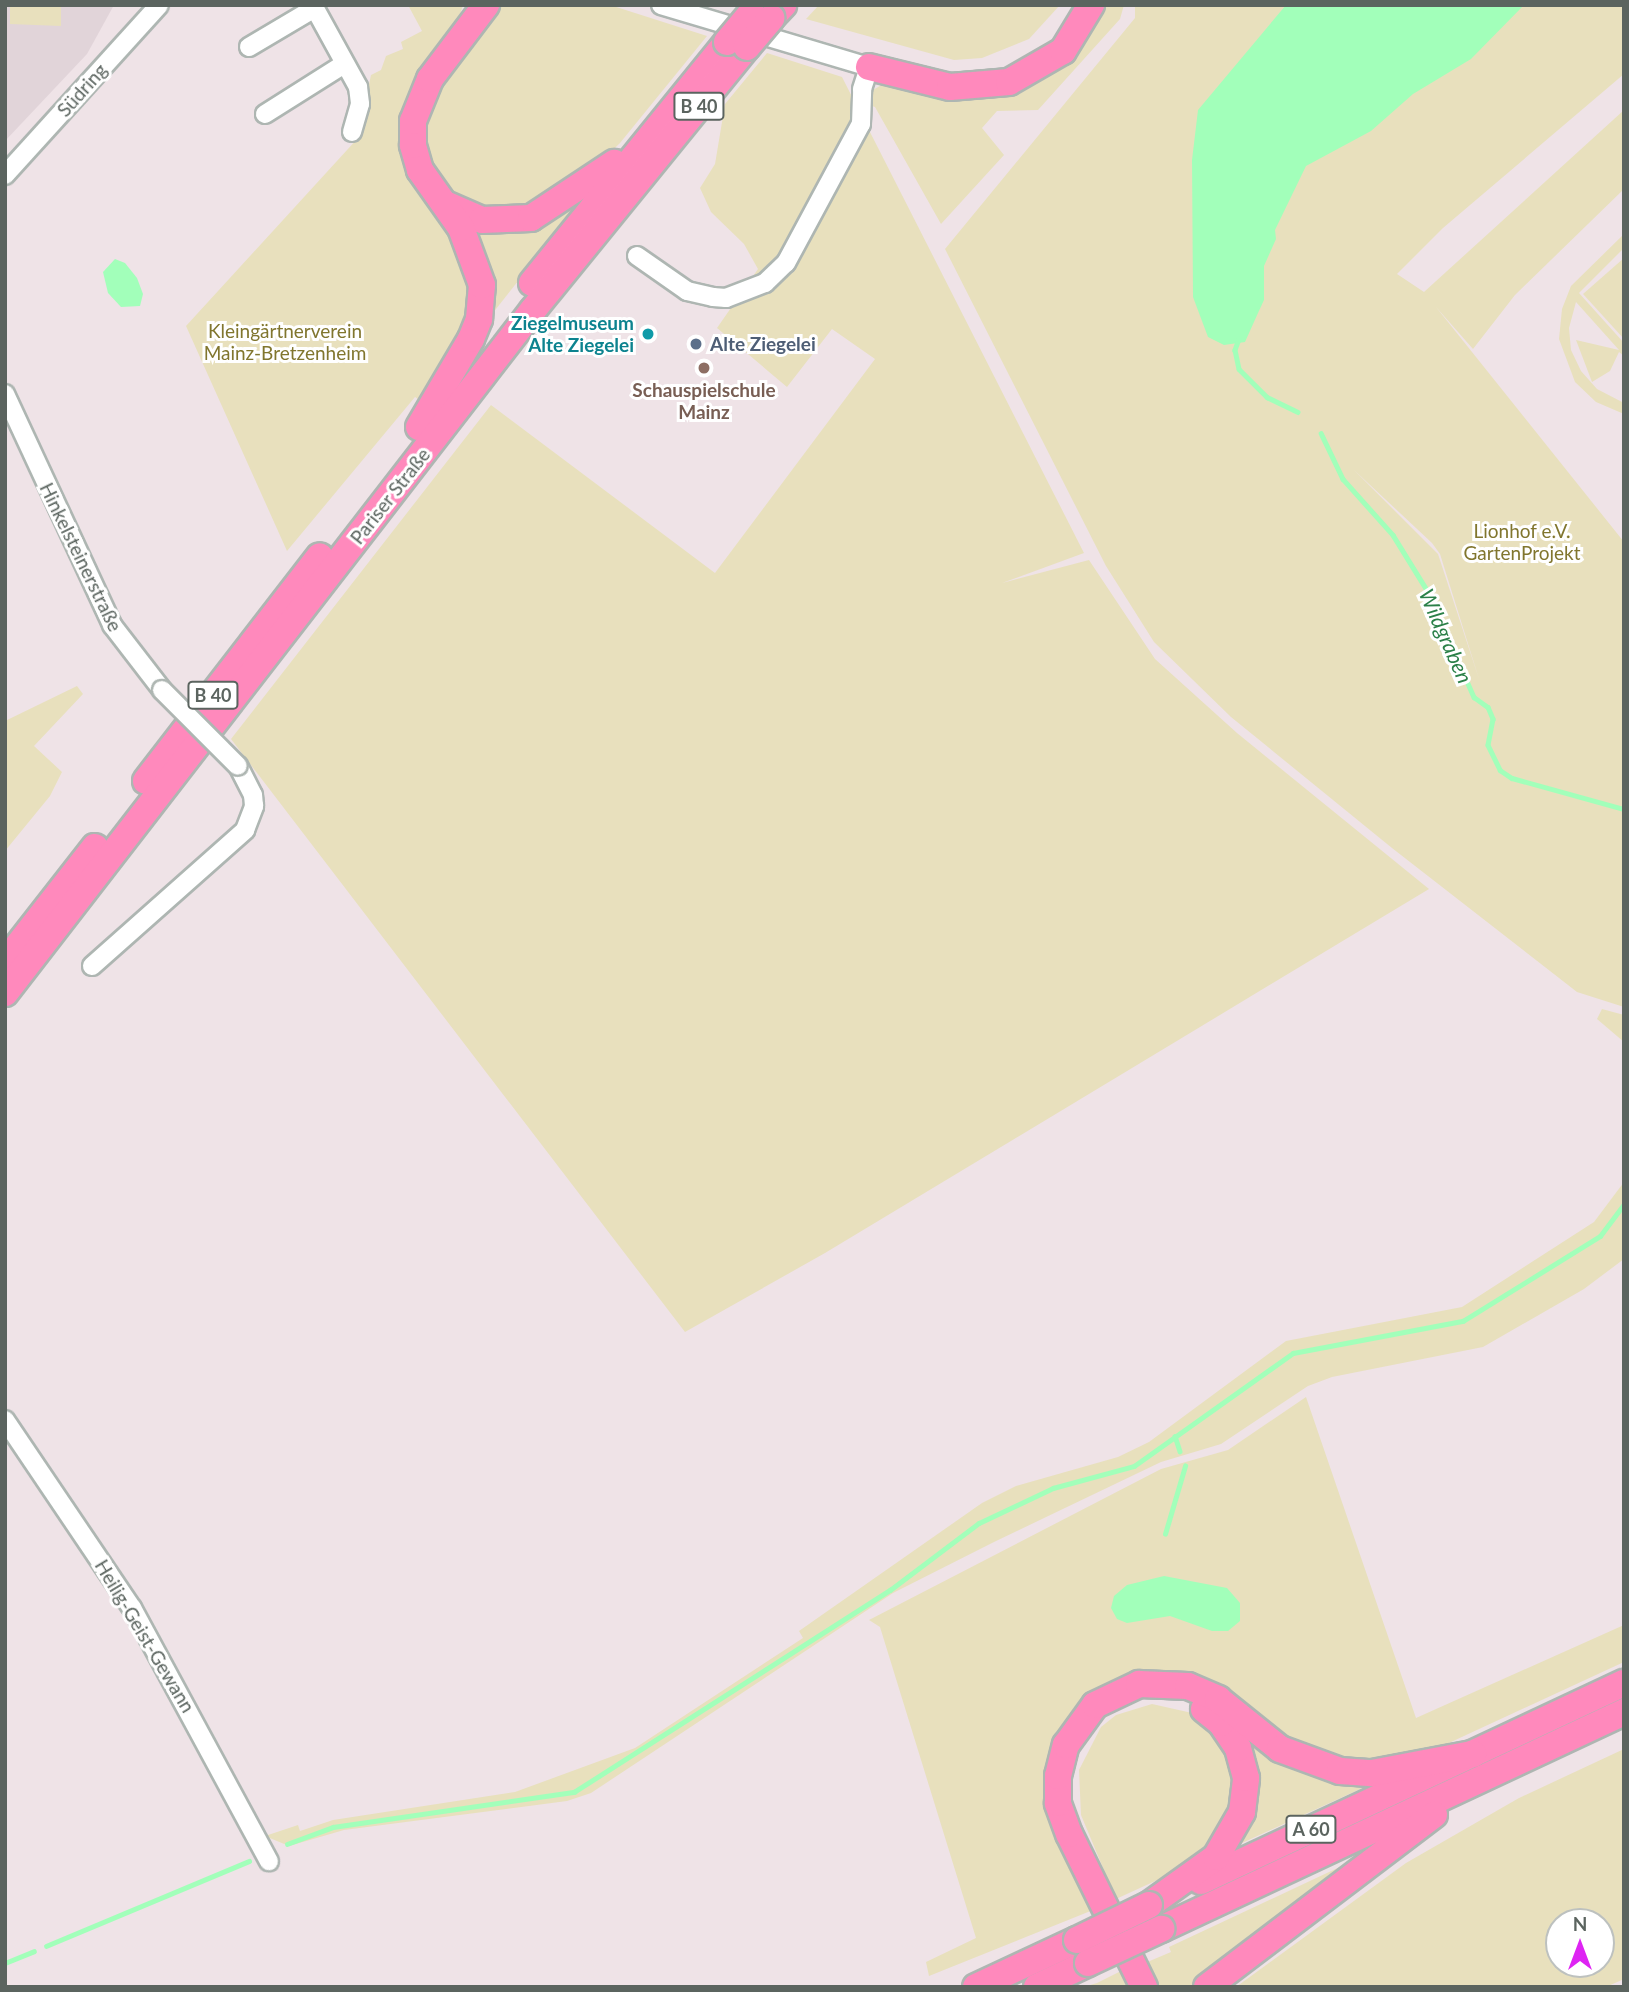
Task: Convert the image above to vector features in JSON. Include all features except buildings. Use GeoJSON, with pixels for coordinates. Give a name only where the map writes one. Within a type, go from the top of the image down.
{"type":"FeatureCollection","features":[{"type":"Feature","properties":{"kind":"highway"},"geometry":{"type":"LineString","coordinates":[[869,67],[950,87],[1009,82],[1063,51],[1091,5]]}},
{"type":"Feature","properties":{"kind":"highway","name":"Pariser Straße"},"geometry":{"type":"LineString","coordinates":[[8,983],[766,10]]}},
{"type":"Feature","properties":{"kind":"highway","name":"B 40"},"geometry":{"type":"LineString","coordinates":[[419,427],[465,352],[481,301],[472,249],[420,170],[413,145],[413,121],[423,91],[472,12]]}},
{"type":"Feature","properties":{"kind":"highway","name":"Pariser Straße"},"geometry":{"type":"LineString","coordinates":[[8,983],[419,427],[648,136],[737,45]]}},
{"type":"Feature","properties":{"kind":"highway","name":"B 40"},"geometry":{"type":"LineString","coordinates":[[444,204],[482,220],[531,218],[580,190],[648,136]]}},
{"type":"Feature","properties":{"kind":"highway"},"geometry":{"type":"LineString","coordinates":[[1144,1987],[1066,1826],[1058,1803],[1058,1776],[1066,1745],[1078,1723],[1095,1705],[1123,1689],[1155,1682],[1196,1688],[1218,1699],[1280,1749],[1340,1771],[1372,1773],[1472,1754]]}},
{"type":"Feature","properties":{"kind":"highway","name":"A 60"},"geometry":{"type":"LineString","coordinates":[[1037,1987],[1082,1951],[1149,1905],[1624,1683]]}},
{"type":"Feature","properties":{"kind":"highway"},"geometry":{"type":"LineString","coordinates":[[1105,1903],[1073,1814],[1074,1762],[1087,1734],[1108,1712],[1136,1699],[1167,1697],[1203,1709],[1231,1735],[1244,1762],[1245,1795],[1236,1828],[1216,1857],[1149,1905]]}},
{"type":"Feature","properties":{"kind":"highway","name":"A 60"},"geometry":{"type":"LineString","coordinates":[[976,1987],[1082,1951],[1161,1929],[1624,1712]]}},
{"type":"Feature","properties":{"kind":"highway"},"geometry":{"type":"LineString","coordinates":[[1207,1987],[1239,1958],[1481,1780]]}},
{"type":"Feature","properties":{"kind":"street","name":"Südring"},"geometry":{"type":"LineString","coordinates":[[5,175],[159,5]]}},
{"type":"Feature","properties":{"kind":"street"},"geometry":{"type":"LineString","coordinates":[[637,256],[687,291],[713,297],[726,298],[765,284],[786,263],[861,124],[862,89],[869,67],[661,5]]}},
{"type":"Feature","properties":{"kind":"street"},"geometry":{"type":"LineString","coordinates":[[249,47],[313,7],[360,94],[352,132]]}},
{"type":"Feature","properties":{"kind":"street"},"geometry":{"type":"LineString","coordinates":[[265,114],[344,64]]}},
{"type":"Feature","properties":{"kind":"street","name":"Hinkelsteinerstraße"},"geometry":{"type":"LineString","coordinates":[[5,394],[112,625],[162,690],[238,766],[253,794],[254,806],[245,830],[92,967]]}},
{"type":"Feature","properties":{"kind":"street","name":"Heilig-Geist-Gewann"},"geometry":{"type":"LineString","coordinates":[[5,1420],[132,1608],[269,1861]]}},
{"type":"Feature","properties":{"kind":"shaded area"},"geometry":{"type":"Polygon","coordinates":[[[5,5],[114,5],[87,54],[5,141],[5,5]]]}},
{"type":"Feature","properties":{"kind":"shaded area"},"geometry":{"type":"Polygon","coordinates":[[[1286,5],[1524,5],[1471,59],[1413,94],[1371,131],[1306,166],[1275,230],[1276,239],[1264,266],[1264,300],[1245,342],[1224,345],[1208,337],[1193,297],[1192,160],[1198,110],[1286,5]]]}},
{"type":"Feature","properties":{"kind":"shaded area"},"geometry":{"type":"Polygon","coordinates":[[[115,259],[125,263],[137,278],[143,294],[140,306],[121,307],[108,293],[103,272],[115,259]]]}},
{"type":"Feature","properties":{"kind":"shaded area"},"geometry":{"type":"Polygon","coordinates":[[[1164,1576],[1227,1588],[1240,1603],[1240,1621],[1228,1631],[1212,1631],[1170,1616],[1127,1623],[1117,1619],[1111,1608],[1114,1596],[1127,1585],[1164,1576]]]}},
{"type":"Feature","properties":{"kind":"green space"},"geometry":{"type":"Polygon","coordinates":[[[10,5],[61,5],[61,26],[10,24],[10,5]]]}},
{"type":"Feature","properties":{"kind":"green space","name":"Kleingärtnerverein Mainz-Bretzenheim"},"geometry":{"type":"Polygon","coordinates":[[[408,5],[463,5],[458,21],[408,105],[467,253],[472,315],[421,401],[415,397],[287,551],[186,326],[358,138],[371,75],[381,70],[386,56],[403,49],[401,42],[422,31],[408,5]]]}},
{"type":"Feature","properties":{"kind":"green space"},"geometry":{"type":"Polygon","coordinates":[[[500,5],[610,5],[707,36],[620,143],[586,176],[527,213],[465,207],[432,176],[420,127],[442,73],[500,5]]]}},
{"type":"Feature","properties":{"kind":"green space"},"geometry":{"type":"Polygon","coordinates":[[[819,5],[1060,5],[1029,39],[982,58],[954,60],[806,19],[819,5]]]}},
{"type":"Feature","properties":{"kind":"green space"},"geometry":{"type":"Polygon","coordinates":[[[1099,5],[1124,5],[1120,19],[1038,110],[997,111],[982,128],[1004,155],[941,224],[875,107],[869,105],[871,91],[887,82],[997,92],[1099,5]]]}},
{"type":"Feature","properties":{"kind":"green space","name":"Lionhof e.V. GartenProjekt"},"geometry":{"type":"Polygon","coordinates":[[[1135,5],[1624,5],[1624,74],[1443,228],[1397,274],[1424,292],[1624,110],[1624,189],[1515,295],[1473,349],[1436,307],[1624,542],[1624,1007],[1577,992],[1392,848],[1231,717],[1154,642],[1106,566],[945,249],[1135,18],[1135,5]],[[1354,470],[1438,554],[1479,679],[1440,554],[1432,543],[1354,470]]]}},
{"type":"Feature","properties":{"kind":"green space"},"geometry":{"type":"Polygon","coordinates":[[[767,53],[842,77],[1084,553],[1002,583],[1089,560],[1155,659],[1237,733],[1429,889],[825,1253],[685,1332],[231,739],[491,405],[715,573],[875,359],[832,329],[787,387],[717,328],[758,269],[744,244],[711,212],[700,188],[715,164],[725,104],[767,53]]]}},
{"type":"Feature","properties":{"kind":"green space"},"geometry":{"type":"Polygon","coordinates":[[[583,199],[481,328],[467,222],[583,199]]]}},
{"type":"Feature","properties":{"kind":"green space"},"geometry":{"type":"Polygon","coordinates":[[[1624,234],[1624,248],[1579,293],[1624,343],[1624,356],[1619,352],[1610,371],[1592,382],[1576,340],[1619,350],[1576,302],[1569,328],[1571,350],[1581,371],[1597,389],[1624,403],[1624,414],[1596,402],[1575,382],[1559,339],[1562,309],[1571,286],[1624,234]]]}},
{"type":"Feature","properties":{"kind":"green space"},"geometry":{"type":"Polygon","coordinates":[[[1624,258],[1624,339],[1583,294],[1624,258]]]}},
{"type":"Feature","properties":{"kind":"green space"},"geometry":{"type":"Polygon","coordinates":[[[77,686],[83,694],[34,746],[62,772],[50,796],[5,851],[5,721],[77,686]]]}},
{"type":"Feature","properties":{"kind":"green space"},"geometry":{"type":"Polygon","coordinates":[[[1602,1009],[1624,1015],[1624,1042],[1597,1019],[1602,1009]]]}},
{"type":"Feature","properties":{"kind":"green space"},"geometry":{"type":"Polygon","coordinates":[[[1624,1182],[1624,1259],[1584,1289],[1483,1347],[1332,1377],[1308,1386],[1221,1444],[1161,1462],[893,1593],[591,1793],[567,1801],[344,1830],[289,1846],[265,1836],[298,1825],[300,1831],[333,1820],[515,1792],[635,1748],[803,1638],[799,1631],[982,1503],[1016,1486],[1118,1457],[1149,1442],[1286,1341],[1462,1307],[1594,1222],[1624,1182]]]}},
{"type":"Feature","properties":{"kind":"green space"},"geometry":{"type":"Polygon","coordinates":[[[1306,1397],[1416,1718],[1624,1625],[1624,1662],[1423,1755],[1341,1766],[1166,1676],[1058,1743],[1093,1910],[929,1976],[926,1962],[976,1938],[880,1627],[869,1620],[1161,1469],[1228,1450],[1306,1397]]]}},
{"type":"Feature","properties":{"kind":"green space"},"geometry":{"type":"Polygon","coordinates":[[[1152,1704],[1201,1715],[1241,1771],[1221,1840],[1177,1871],[1116,1899],[1081,1815],[1079,1770],[1101,1727],[1116,1715],[1152,1704]]]}},
{"type":"Feature","properties":{"kind":"green space"},"geometry":{"type":"Polygon","coordinates":[[[1225,1713],[1382,1779],[1229,1849],[1240,1834],[1225,1713]]]}},
{"type":"Feature","properties":{"kind":"green space"},"geometry":{"type":"Polygon","coordinates":[[[1624,1749],[1624,1979],[1606,1987],[1236,1987],[1406,1863],[1519,1798],[1624,1749]]]}},
{"type":"Feature","properties":{"kind":"green space"},"geometry":{"type":"Polygon","coordinates":[[[1378,1849],[1198,1987],[1157,1987],[1145,1963],[1171,1952],[1169,1947],[1378,1849]]]}},
{"type":"Feature","properties":{"kind":"green space"},"geometry":{"type":"Polygon","coordinates":[[[1125,1969],[1133,1987],[1083,1987],[1097,1983],[1125,1969]]]}},
{"type":"Feature","properties":{"kind":"waterway","name":"Wildgraben"},"geometry":{"type":"LineString","coordinates":[[1239,339],[1235,350],[1239,369],[1267,397],[1298,412]]}},
{"type":"Feature","properties":{"kind":"waterway","name":"Wildgraben"},"geometry":{"type":"LineString","coordinates":[[1321,433],[1343,479],[1393,535],[1427,590],[1474,697],[1488,707],[1493,719],[1488,745],[1500,770],[1512,778],[1624,809]]}},
{"type":"Feature","properties":{"kind":"waterway"},"geometry":{"type":"LineString","coordinates":[[287,1844],[333,1827],[574,1792],[890,1590],[979,1523],[1053,1488],[1134,1466],[1293,1353],[1463,1321],[1600,1236],[1624,1204]]}},
{"type":"Feature","properties":{"kind":"waterway"},"geometry":{"type":"LineString","coordinates":[[1175,1436],[1180,1451]]}},
{"type":"Feature","properties":{"kind":"waterway"},"geometry":{"type":"LineString","coordinates":[[1165,1534],[1185,1466]]}},
{"type":"Feature","properties":{"kind":"waterway"},"geometry":{"type":"LineString","coordinates":[[46,1946],[249,1861]]}},
{"type":"Feature","properties":{"kind":"waterway"},"geometry":{"type":"LineString","coordinates":[[5,1963],[34,1951]]}},
{"type":"Feature","properties":{"kind":"place","name":"Ziegelmuseum Alte Ziegelei"},"geometry":{"type":"Point","coordinates":[648,334]}},
{"type":"Feature","properties":{"kind":"place","name":"Alte Ziegelei"},"geometry":{"type":"Point","coordinates":[696,344]}},
{"type":"Feature","properties":{"kind":"place","name":"Schauspielschule Mainz"},"geometry":{"type":"Point","coordinates":[704,368]}}]}
